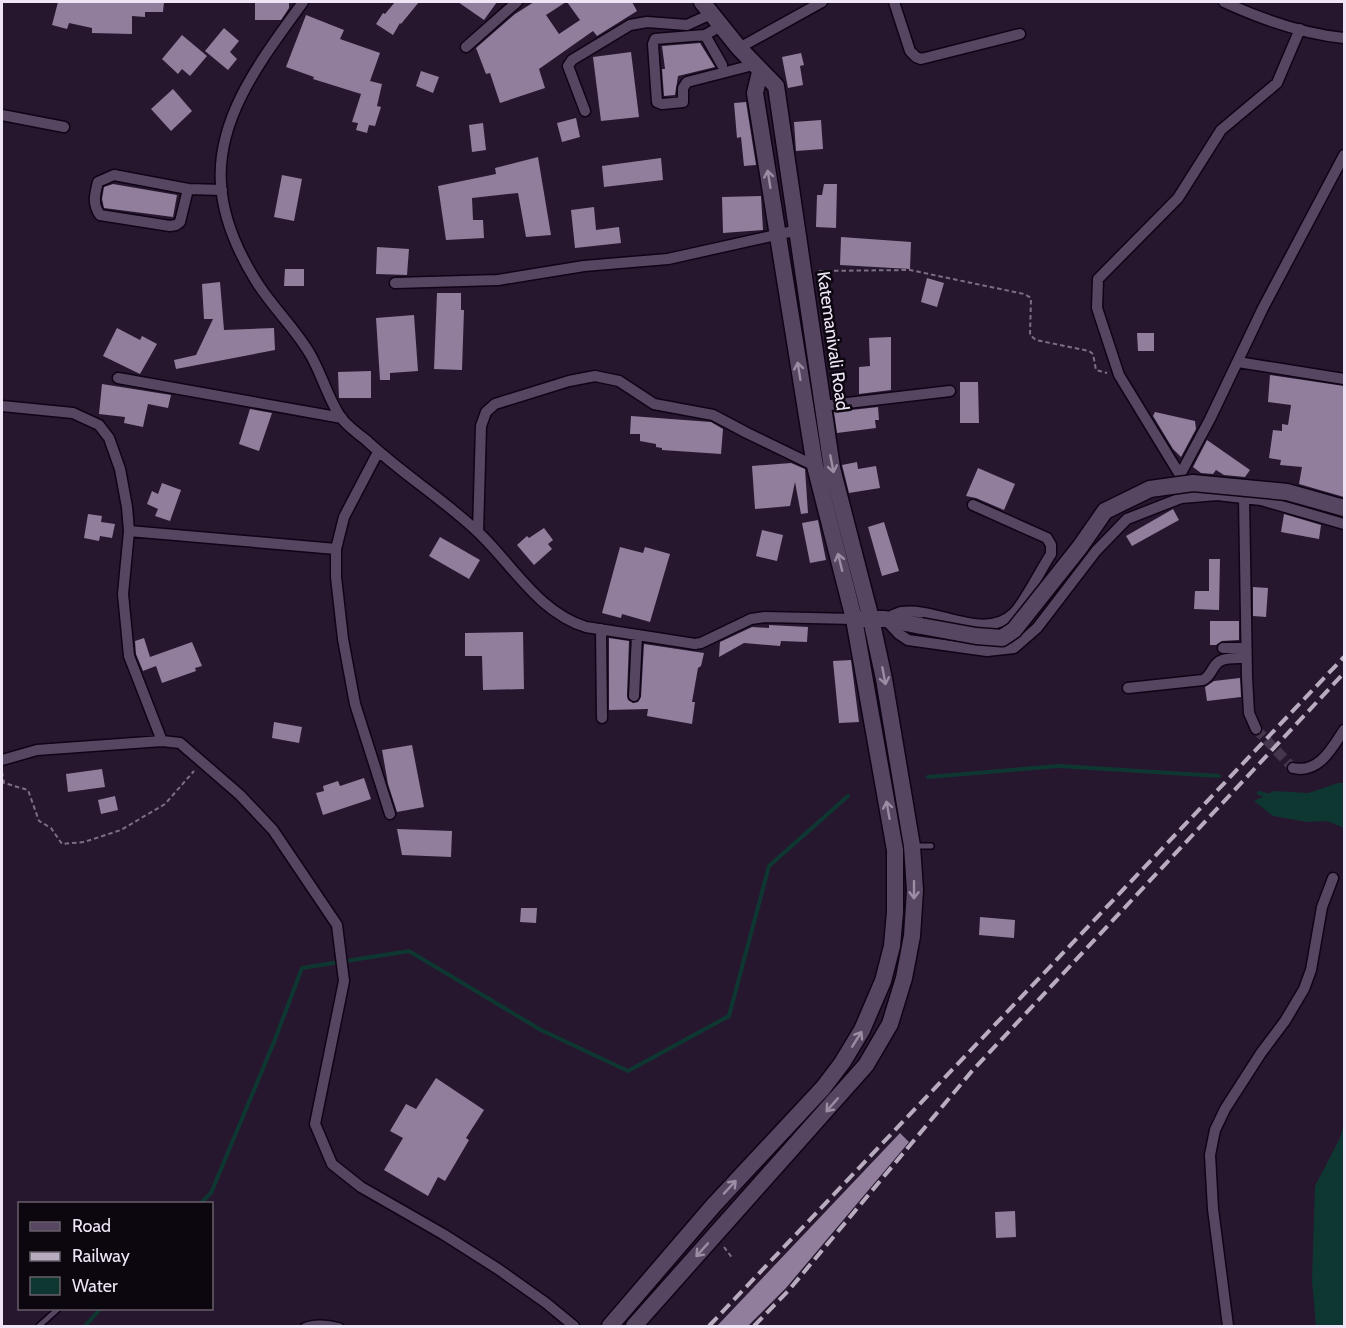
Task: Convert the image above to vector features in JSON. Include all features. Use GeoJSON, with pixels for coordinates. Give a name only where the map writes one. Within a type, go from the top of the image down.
{"type":"FeatureCollection","features":[{"type":"Feature","properties":{"kind":"main road","name":"Katemanivali Road"},"geometry":{"type":"LineString","coordinates":[[634,1326],[866,1065],[890,1024],[904,978],[912,936],[915,890],[912,846],[884,679],[878,619],[832,468],[776,86],[738,48],[711,14]]}},
{"type":"Feature","properties":{"kind":"main road","name":"Katemanivali Road"},"geometry":{"type":"LineString","coordinates":[[610,1326],[713,1206],[823,1088],[842,1063],[862,1030],[883,981],[889,958],[895,912],[895,850],[854,619],[815,466],[755,93],[757,68]]}},
{"type":"Feature","properties":{"kind":"main road"},"geometry":{"type":"LineString","coordinates":[[854,619],[878,619],[976,636],[1002,638],[1014,630],[1080,547],[1105,511],[1150,489],[1193,483],[1287,492],[1344,508]]}},
{"type":"Feature","properties":{"kind":"main road"},"geometry":{"type":"LineString","coordinates":[[880,762],[897,757]]}},
{"type":"Feature","properties":{"kind":"main road"},"geometry":{"type":"LineString","coordinates":[[842,1063],[858,1074]]}},
{"type":"Feature","properties":{"kind":"street"},"geometry":{"type":"LineString","coordinates":[[303,2],[266,56],[236,108],[222,148],[222,190],[229,228],[256,282],[297,333],[312,356],[342,418],[378,452],[478,532],[534,593],[561,617],[580,625],[695,644],[751,619],[765,617],[854,619]]}},
{"type":"Feature","properties":{"kind":"street"},"geometry":{"type":"LineString","coordinates":[[466,46],[517,2]]}},
{"type":"Feature","properties":{"kind":"street"},"geometry":{"type":"LineString","coordinates":[[738,48],[822,2]]}},
{"type":"Feature","properties":{"kind":"street"},"geometry":{"type":"LineString","coordinates":[[894,2],[910,51],[916,57],[921,58],[1020,34]]}},
{"type":"Feature","properties":{"kind":"street"},"geometry":{"type":"LineString","coordinates":[[1224,2],[1255,16],[1300,30],[1344,38]]}},
{"type":"Feature","properties":{"kind":"street"},"geometry":{"type":"LineString","coordinates":[[585,111],[568,66],[569,63],[630,25],[639,22],[687,25],[694,24],[711,14]]}},
{"type":"Feature","properties":{"kind":"street"},"geometry":{"type":"LineString","coordinates":[[711,14],[705,35],[722,65]]}},
{"type":"Feature","properties":{"kind":"street"},"geometry":{"type":"LineString","coordinates":[[674,24],[675,37]]}},
{"type":"Feature","properties":{"kind":"street"},"geometry":{"type":"LineString","coordinates":[[1181,498],[1180,475],[1119,375],[1097,308],[1098,279],[1178,198],[1221,130],[1277,83],[1300,30]]}},
{"type":"Feature","properties":{"kind":"street"},"geometry":{"type":"LineString","coordinates":[[705,35],[653,41],[659,104],[683,102],[684,84],[690,81],[757,68]]}},
{"type":"Feature","properties":{"kind":"street"},"geometry":{"type":"LineString","coordinates":[[2,115],[64,128]]}},
{"type":"Feature","properties":{"kind":"street"},"geometry":{"type":"LineString","coordinates":[[1180,475],[1263,308],[1344,154]]}},
{"type":"Feature","properties":{"kind":"street"},"geometry":{"type":"LineString","coordinates":[[188,189],[180,222],[176,225],[100,215],[95,209],[94,198],[98,182],[114,175],[188,189],[222,190]]}},
{"type":"Feature","properties":{"kind":"street"},"geometry":{"type":"LineString","coordinates":[[395,283],[498,280],[584,266],[668,259],[798,230]]}},
{"type":"Feature","properties":{"kind":"street"},"geometry":{"type":"LineString","coordinates":[[1238,362],[1344,379]]}},
{"type":"Feature","properties":{"kind":"street"},"geometry":{"type":"LineString","coordinates":[[478,532],[481,426],[486,412],[495,404],[569,381],[595,376],[619,381],[654,404],[713,414],[747,434],[815,466]]}},
{"type":"Feature","properties":{"kind":"street"},"geometry":{"type":"LineString","coordinates":[[118,378],[342,418]]}},
{"type":"Feature","properties":{"kind":"street"},"geometry":{"type":"LineString","coordinates":[[822,406],[950,391]]}},
{"type":"Feature","properties":{"kind":"street"},"geometry":{"type":"LineString","coordinates":[[2,406],[73,413],[99,425],[109,438],[120,469],[128,507],[129,531],[123,594],[129,656],[162,741]]}},
{"type":"Feature","properties":{"kind":"street"},"geometry":{"type":"LineString","coordinates":[[378,452],[344,517],[336,549],[336,577],[343,639],[355,704],[390,814]]}},
{"type":"Feature","properties":{"kind":"street"},"geometry":{"type":"LineString","coordinates":[[878,619],[908,640],[987,651],[1014,648],[1037,628],[1096,551],[1127,519],[1181,498],[1217,495],[1261,500],[1344,524]]}},
{"type":"Feature","properties":{"kind":"street"},"geometry":{"type":"LineString","coordinates":[[1244,498],[1249,713],[1256,729]]}},
{"type":"Feature","properties":{"kind":"street"},"geometry":{"type":"LineString","coordinates":[[878,619],[900,612],[920,612],[977,625],[994,625],[1014,613],[1051,554],[1051,545],[1047,538],[973,505]]}},
{"type":"Feature","properties":{"kind":"street"},"geometry":{"type":"LineString","coordinates":[[129,531],[336,549]]}},
{"type":"Feature","properties":{"kind":"street"},"geometry":{"type":"LineString","coordinates":[[601,629],[602,718]]}},
{"type":"Feature","properties":{"kind":"street"},"geometry":{"type":"LineString","coordinates":[[634,696],[637,635]]}},
{"type":"Feature","properties":{"kind":"street"},"geometry":{"type":"LineString","coordinates":[[1223,648],[1246,653]]}},
{"type":"Feature","properties":{"kind":"street"},"geometry":{"type":"LineString","coordinates":[[1128,688],[1203,680],[1208,678],[1217,662],[1246,653]]}},
{"type":"Feature","properties":{"kind":"street"},"geometry":{"type":"LineString","coordinates":[[1293,768],[1301,770],[1322,761],[1344,730]]}},
{"type":"Feature","properties":{"kind":"street"},"geometry":{"type":"LineString","coordinates":[[2,760],[37,750],[162,741],[180,743],[240,795],[273,830],[337,925],[344,981],[315,1124],[332,1164],[362,1187],[498,1269],[574,1326]]}},
{"type":"Feature","properties":{"kind":"street"},"geometry":{"type":"LineString","coordinates":[[1228,1326],[1213,1209],[1210,1155],[1215,1130],[1224,1109],[1285,1021],[1304,989],[1311,970],[1322,907],[1333,878]]}},
{"type":"Feature","properties":{"kind":"lane"},"geometry":{"type":"LineString","coordinates":[[895,850],[912,846],[930,846]]}},
{"type":"Feature","properties":{"kind":"lane"},"geometry":{"type":"LineString","coordinates":[[39,1326],[57,1310]]}},
{"type":"Feature","properties":{"kind":"lane"},"geometry":{"type":"LineString","coordinates":[[304,1326],[329,1323],[340,1326]]}},
{"type":"Feature","properties":{"kind":"path"},"geometry":{"type":"LineString","coordinates":[[804,271],[910,270],[1024,294],[1031,298],[1032,303],[1030,335],[1032,337],[1036,340],[1089,351],[1093,354],[1096,370],[1119,375]]}},
{"type":"Feature","properties":{"kind":"path"},"geometry":{"type":"LineString","coordinates":[[2,772],[4,783],[28,790],[39,821],[51,828],[62,844],[93,839],[122,830],[139,820],[165,804],[201,762]]}},
{"type":"Feature","properties":{"kind":"water"},"geometry":{"type":"Polygon","coordinates":[[[1344,783],[1344,828],[1327,821],[1307,822],[1273,816],[1254,801],[1274,791],[1308,793],[1344,783]]]}},
{"type":"Feature","properties":{"kind":"water"},"geometry":{"type":"Polygon","coordinates":[[[1344,1124],[1344,1326],[1316,1326],[1312,1281],[1315,1186],[1340,1138],[1344,1124]]]}},
{"type":"Feature","properties":{"kind":"building"},"geometry":{"type":"Polygon","coordinates":[[[58,2],[164,2],[163,12],[145,12],[145,17],[132,16],[132,34],[92,33],[92,28],[69,23],[67,29],[52,25],[58,2]]]}},
{"type":"Feature","properties":{"kind":"building"},"geometry":{"type":"Polygon","coordinates":[[[255,2],[289,2],[289,8],[281,20],[255,20],[255,2]]]}},
{"type":"Feature","properties":{"kind":"building"},"geometry":{"type":"Polygon","coordinates":[[[395,2],[419,2],[400,23],[393,35],[376,24],[383,13],[385,14],[395,2]]]}},
{"type":"Feature","properties":{"kind":"building"},"geometry":{"type":"Polygon","coordinates":[[[458,2],[497,2],[484,20],[458,2]]]}},
{"type":"Feature","properties":{"kind":"building"},"geometry":{"type":"Polygon","coordinates":[[[534,2],[566,2],[546,15],[559,34],[580,20],[567,2],[632,2],[637,11],[597,36],[593,31],[539,69],[545,88],[500,103],[490,73],[486,74],[476,48],[515,14],[534,2]]]}},
{"type":"Feature","properties":{"kind":"building"},"geometry":{"type":"Polygon","coordinates":[[[306,15],[344,30],[340,39],[380,53],[370,81],[382,84],[377,106],[381,107],[375,126],[369,125],[367,133],[356,130],[358,123],[352,122],[361,94],[313,79],[314,77],[286,67],[306,15]]]}},
{"type":"Feature","properties":{"kind":"building"},"geometry":{"type":"Polygon","coordinates":[[[224,28],[239,41],[230,52],[237,59],[228,70],[205,51],[224,28]]]}},
{"type":"Feature","properties":{"kind":"building"},"geometry":{"type":"Polygon","coordinates":[[[182,35],[207,56],[190,76],[182,69],[178,74],[162,59],[182,35]]]}},
{"type":"Feature","properties":{"kind":"building"},"geometry":{"type":"Polygon","coordinates":[[[700,43],[715,67],[678,76],[675,95],[664,96],[662,69],[665,69],[662,46],[700,43]]]}},
{"type":"Feature","properties":{"kind":"building"},"geometry":{"type":"Polygon","coordinates":[[[631,52],[639,117],[601,121],[593,57],[631,52]]]}},
{"type":"Feature","properties":{"kind":"building"},"geometry":{"type":"Polygon","coordinates":[[[801,53],[804,65],[800,66],[803,85],[788,88],[782,57],[801,53]]]}},
{"type":"Feature","properties":{"kind":"building"},"geometry":{"type":"Polygon","coordinates":[[[421,71],[439,77],[433,93],[416,86],[421,71]]]}},
{"type":"Feature","properties":{"kind":"building"},"geometry":{"type":"Polygon","coordinates":[[[173,89],[192,111],[171,131],[151,109],[173,89]]]}},
{"type":"Feature","properties":{"kind":"building"},"geometry":{"type":"Polygon","coordinates":[[[746,102],[756,165],[744,166],[741,137],[737,138],[734,103],[746,102]]]}},
{"type":"Feature","properties":{"kind":"building"},"geometry":{"type":"Polygon","coordinates":[[[576,118],[580,137],[562,142],[557,123],[576,118]]]}},
{"type":"Feature","properties":{"kind":"building"},"geometry":{"type":"Polygon","coordinates":[[[821,120],[823,149],[796,151],[794,122],[821,120]]]}},
{"type":"Feature","properties":{"kind":"building"},"geometry":{"type":"Polygon","coordinates":[[[483,123],[486,150],[472,152],[469,125],[483,123]]]}},
{"type":"Feature","properties":{"kind":"building"},"geometry":{"type":"Polygon","coordinates":[[[538,157],[551,235],[526,237],[518,193],[472,198],[473,220],[483,220],[484,238],[446,240],[438,186],[496,174],[495,168],[538,157]]]}},
{"type":"Feature","properties":{"kind":"building"},"geometry":{"type":"Polygon","coordinates":[[[661,158],[663,180],[604,187],[602,166],[661,158]]]}},
{"type":"Feature","properties":{"kind":"building"},"geometry":{"type":"Polygon","coordinates":[[[282,175],[302,179],[294,221],[274,217],[282,175]]]}},
{"type":"Feature","properties":{"kind":"building"},"geometry":{"type":"Polygon","coordinates":[[[113,184],[177,195],[173,217],[104,208],[102,199],[104,187],[113,184]]]}},
{"type":"Feature","properties":{"kind":"building"},"geometry":{"type":"Polygon","coordinates":[[[824,184],[837,184],[836,228],[816,227],[817,195],[822,195],[824,184]]]}},
{"type":"Feature","properties":{"kind":"building"},"geometry":{"type":"Polygon","coordinates":[[[761,196],[763,230],[723,233],[722,197],[761,196]]]}},
{"type":"Feature","properties":{"kind":"building"},"geometry":{"type":"Polygon","coordinates":[[[594,207],[596,230],[619,227],[621,243],[575,248],[571,210],[594,207]]]}},
{"type":"Feature","properties":{"kind":"building"},"geometry":{"type":"Polygon","coordinates":[[[841,237],[911,242],[910,269],[840,265],[841,237]]]}},
{"type":"Feature","properties":{"kind":"building"},"geometry":{"type":"Polygon","coordinates":[[[377,247],[409,249],[407,275],[376,274],[377,247]]]}},
{"type":"Feature","properties":{"kind":"building"},"geometry":{"type":"Polygon","coordinates":[[[285,269],[304,269],[304,286],[284,286],[285,269]]]}},
{"type":"Feature","properties":{"kind":"building"},"geometry":{"type":"Polygon","coordinates":[[[927,278],[944,283],[937,307],[921,302],[927,278]]]}},
{"type":"Feature","properties":{"kind":"building"},"geometry":{"type":"Polygon","coordinates":[[[220,282],[224,330],[274,328],[275,350],[176,369],[174,360],[196,355],[213,319],[204,319],[202,284],[220,282]]]}},
{"type":"Feature","properties":{"kind":"building"},"geometry":{"type":"Polygon","coordinates":[[[437,293],[461,293],[461,310],[464,310],[462,370],[434,369],[437,293]]]}},
{"type":"Feature","properties":{"kind":"building"},"geometry":{"type":"Polygon","coordinates":[[[414,315],[418,371],[390,373],[390,380],[380,380],[376,318],[414,315]]]}},
{"type":"Feature","properties":{"kind":"building"},"geometry":{"type":"Polygon","coordinates":[[[117,328],[140,340],[142,336],[157,344],[140,374],[103,356],[117,328]]]}},
{"type":"Feature","properties":{"kind":"building"},"geometry":{"type":"Polygon","coordinates":[[[1137,333],[1154,333],[1154,351],[1138,351],[1137,333]]]}},
{"type":"Feature","properties":{"kind":"building"},"geometry":{"type":"Polygon","coordinates":[[[891,337],[891,390],[859,394],[859,367],[870,366],[869,338],[891,337]]]}},
{"type":"Feature","properties":{"kind":"building"},"geometry":{"type":"Polygon","coordinates":[[[371,371],[371,398],[339,398],[338,372],[371,371]]]}},
{"type":"Feature","properties":{"kind":"building"},"geometry":{"type":"Polygon","coordinates":[[[1270,375],[1344,386],[1344,497],[1299,484],[1302,467],[1280,465],[1281,460],[1269,458],[1273,430],[1282,431],[1282,424],[1288,425],[1291,405],[1268,402],[1270,375]]]}},
{"type":"Feature","properties":{"kind":"building"},"geometry":{"type":"Polygon","coordinates":[[[960,382],[978,382],[979,423],[960,423],[960,382]]]}},
{"type":"Feature","properties":{"kind":"building"},"geometry":{"type":"Polygon","coordinates":[[[102,384],[171,395],[168,408],[148,404],[143,427],[124,423],[125,417],[99,414],[102,384]]]}},
{"type":"Feature","properties":{"kind":"building"},"geometry":{"type":"Polygon","coordinates":[[[878,407],[879,420],[875,420],[876,428],[837,433],[834,412],[878,407]]]}},
{"type":"Feature","properties":{"kind":"building"},"geometry":{"type":"Polygon","coordinates":[[[250,409],[272,413],[259,451],[239,444],[250,409]]]}},
{"type":"Feature","properties":{"kind":"building"},"geometry":{"type":"Polygon","coordinates":[[[1155,412],[1195,421],[1196,429],[1181,457],[1173,449],[1153,416],[1155,412]]]}},
{"type":"Feature","properties":{"kind":"building"},"geometry":{"type":"Polygon","coordinates":[[[631,416],[711,422],[723,429],[721,454],[662,450],[656,447],[656,444],[640,441],[640,434],[630,434],[631,416]]]}},
{"type":"Feature","properties":{"kind":"building"},"geometry":{"type":"Polygon","coordinates":[[[1207,440],[1250,470],[1245,477],[1224,475],[1216,470],[1213,474],[1201,473],[1193,467],[1207,440]]]}},
{"type":"Feature","properties":{"kind":"building"},"geometry":{"type":"Polygon","coordinates":[[[857,462],[858,469],[876,466],[880,488],[849,493],[842,465],[857,462]]]}},
{"type":"Feature","properties":{"kind":"building"},"geometry":{"type":"Polygon","coordinates":[[[791,463],[805,469],[808,513],[801,514],[795,482],[790,506],[755,509],[752,466],[791,463]]]}},
{"type":"Feature","properties":{"kind":"building"},"geometry":{"type":"Polygon","coordinates":[[[978,468],[1015,484],[1004,510],[966,496],[978,468]]]}},
{"type":"Feature","properties":{"kind":"building"},"geometry":{"type":"Polygon","coordinates":[[[162,483],[181,490],[170,521],[155,516],[158,509],[147,504],[152,491],[158,494],[162,483]]]}},
{"type":"Feature","properties":{"kind":"building"},"geometry":{"type":"Polygon","coordinates":[[[1173,509],[1179,520],[1132,546],[1126,536],[1173,509]]]}},
{"type":"Feature","properties":{"kind":"building"},"geometry":{"type":"Polygon","coordinates":[[[88,514],[102,516],[101,522],[115,524],[112,538],[100,536],[99,541],[84,538],[88,514]]]}},
{"type":"Feature","properties":{"kind":"building"},"geometry":{"type":"Polygon","coordinates":[[[1284,514],[1321,525],[1319,539],[1281,532],[1284,514]]]}},
{"type":"Feature","properties":{"kind":"building"},"geometry":{"type":"Polygon","coordinates":[[[818,520],[826,560],[810,563],[802,523],[818,520]]]}},
{"type":"Feature","properties":{"kind":"building"},"geometry":{"type":"Polygon","coordinates":[[[884,522],[899,571],[882,576],[868,527],[884,522]]]}},
{"type":"Feature","properties":{"kind":"building"},"geometry":{"type":"Polygon","coordinates":[[[544,528],[553,540],[548,544],[552,549],[534,565],[517,545],[527,536],[529,538],[544,528]]]}},
{"type":"Feature","properties":{"kind":"building"},"geometry":{"type":"Polygon","coordinates":[[[762,530],[783,535],[777,561],[756,556],[762,530]]]}},
{"type":"Feature","properties":{"kind":"building"},"geometry":{"type":"Polygon","coordinates":[[[440,537],[480,560],[469,579],[429,556],[440,537]]]}},
{"type":"Feature","properties":{"kind":"building"},"geometry":{"type":"Polygon","coordinates":[[[620,547],[643,553],[645,547],[670,554],[650,622],[622,614],[621,618],[602,613],[620,547]]]}},
{"type":"Feature","properties":{"kind":"building"},"geometry":{"type":"Polygon","coordinates":[[[1209,559],[1220,559],[1219,610],[1194,609],[1195,591],[1209,591],[1209,559]]]}},
{"type":"Feature","properties":{"kind":"building"},"geometry":{"type":"Polygon","coordinates":[[[1253,587],[1268,588],[1266,617],[1253,616],[1253,587]]]}},
{"type":"Feature","properties":{"kind":"building"},"geometry":{"type":"Polygon","coordinates":[[[1210,621],[1239,621],[1239,640],[1222,641],[1216,645],[1210,645],[1210,621]]]}},
{"type":"Feature","properties":{"kind":"building"},"geometry":{"type":"Polygon","coordinates":[[[769,625],[808,627],[807,642],[781,641],[780,646],[744,643],[719,657],[720,642],[752,627],[769,628],[769,625]]]}},
{"type":"Feature","properties":{"kind":"building"},"geometry":{"type":"Polygon","coordinates":[[[523,632],[524,689],[483,690],[482,656],[465,656],[465,633],[523,632]]]}},
{"type":"Feature","properties":{"kind":"building"},"geometry":{"type":"Polygon","coordinates":[[[144,638],[150,657],[192,642],[202,666],[195,668],[196,671],[162,683],[156,666],[143,671],[136,654],[135,641],[144,638]]]}},
{"type":"Feature","properties":{"kind":"building"},"geometry":{"type":"Polygon","coordinates":[[[609,638],[629,641],[627,696],[628,700],[633,703],[638,702],[641,697],[644,644],[704,653],[701,666],[698,668],[692,702],[695,702],[692,724],[647,716],[648,709],[609,710],[609,638]]]}},
{"type":"Feature","properties":{"kind":"building"},"geometry":{"type":"Polygon","coordinates":[[[851,660],[859,722],[839,723],[833,661],[851,660]]]}},
{"type":"Feature","properties":{"kind":"building"},"geometry":{"type":"Polygon","coordinates":[[[1240,678],[1241,697],[1207,701],[1205,687],[1214,681],[1240,678]]]}},
{"type":"Feature","properties":{"kind":"building"},"geometry":{"type":"Polygon","coordinates":[[[274,722],[302,727],[299,743],[272,738],[274,722]]]}},
{"type":"Feature","properties":{"kind":"building"},"geometry":{"type":"Polygon","coordinates":[[[412,745],[424,807],[397,812],[388,784],[382,750],[412,745]]]}},
{"type":"Feature","properties":{"kind":"building"},"geometry":{"type":"Polygon","coordinates":[[[102,769],[105,787],[68,792],[66,774],[102,769]]]}},
{"type":"Feature","properties":{"kind":"building"},"geometry":{"type":"Polygon","coordinates":[[[364,778],[371,799],[323,815],[316,793],[324,791],[323,786],[338,781],[340,786],[364,778]]]}},
{"type":"Feature","properties":{"kind":"building"},"geometry":{"type":"Polygon","coordinates":[[[115,796],[118,810],[101,814],[98,800],[115,796]]]}},
{"type":"Feature","properties":{"kind":"building"},"geometry":{"type":"Polygon","coordinates":[[[397,829],[452,831],[451,857],[402,855],[397,829]]]}},
{"type":"Feature","properties":{"kind":"building"},"geometry":{"type":"Polygon","coordinates":[[[521,908],[537,908],[536,923],[520,922],[521,908]]]}},
{"type":"Feature","properties":{"kind":"building"},"geometry":{"type":"Polygon","coordinates":[[[980,917],[1015,920],[1014,938],[979,935],[980,917]]]}},
{"type":"Feature","properties":{"kind":"building"},"geometry":{"type":"Polygon","coordinates":[[[436,1078],[484,1110],[466,1138],[469,1140],[445,1181],[438,1177],[428,1196],[384,1170],[403,1138],[390,1131],[406,1104],[416,1109],[436,1078]]]}},
{"type":"Feature","properties":{"kind":"building"},"geometry":{"type":"Polygon","coordinates":[[[900,1133],[909,1142],[786,1288],[748,1326],[717,1326],[900,1133]]]}},
{"type":"Feature","properties":{"kind":"building"},"geometry":{"type":"Polygon","coordinates":[[[1015,1211],[1016,1237],[996,1238],[995,1212],[1015,1211]]]}},
{"type":"Feature","properties":{"kind":"waterway"},"geometry":{"type":"LineString","coordinates":[[928,777],[1059,766],[1219,776]]}},
{"type":"Feature","properties":{"kind":"waterway"},"geometry":{"type":"LineString","coordinates":[[1259,793],[1270,796]]}},
{"type":"Feature","properties":{"kind":"waterway"},"geometry":{"type":"LineString","coordinates":[[202,1202],[211,1193],[302,968],[409,951],[541,1030],[628,1071],[729,1016],[769,866],[848,796]]}},
{"type":"Feature","properties":{"kind":"waterway"},"geometry":{"type":"LineString","coordinates":[[85,1326],[99,1310]]}},
{"type":"Feature","properties":{"kind":"tunnel"},"geometry":{"type":"LineString","coordinates":[[1256,729],[1293,768]]}},
{"type":"Feature","properties":{"kind":"railway"},"geometry":{"type":"LineString","coordinates":[[709,1326],[1344,657]]}},
{"type":"Feature","properties":{"kind":"railway"},"geometry":{"type":"LineString","coordinates":[[754,1326],[789,1290],[972,1071],[1344,673]]}}]}
